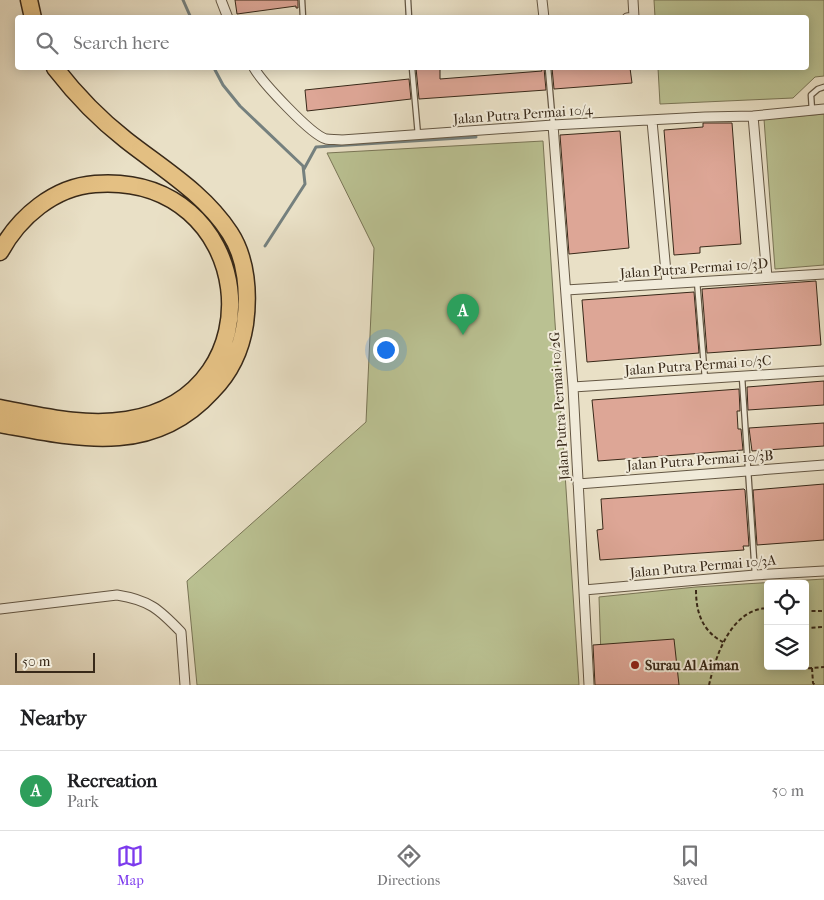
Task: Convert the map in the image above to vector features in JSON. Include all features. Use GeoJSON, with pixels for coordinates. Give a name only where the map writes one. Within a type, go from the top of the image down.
{"type":"FeatureCollection","features":[{"type":"Feature","properties":{"kind":"highway"},"geometry":{"type":"LineString","coordinates":[[29,0],[32,15]]}},
{"type":"Feature","properties":{"kind":"highway"},"geometry":{"type":"LineString","coordinates":[[1,413],[62,436],[91,439],[114,438],[153,430],[188,413],[216,388],[231,367],[244,330],[247,309],[246,286],[240,256],[227,229],[196,193],[95,114],[57,70]]}},
{"type":"Feature","properties":{"kind":"highway"},"geometry":{"type":"LineString","coordinates":[[0,252],[4,243],[29,214],[43,203],[60,194],[86,185],[109,183],[133,185],[168,197],[178,203],[199,222],[211,236],[223,260],[231,297],[230,322],[222,347],[211,369],[196,387],[165,408],[152,414],[128,420],[93,422],[1,413]]}},
{"type":"Feature","properties":{"kind":"street"},"geometry":{"type":"LineString","coordinates":[[221,0],[227,15]]}},
{"type":"Feature","properties":{"kind":"street"},"geometry":{"type":"LineString","coordinates":[[542,0],[544,15]]}},
{"type":"Feature","properties":{"kind":"street"},"geometry":{"type":"LineString","coordinates":[[630,15],[633,0]]}},
{"type":"Feature","properties":{"kind":"street","name":"Jalan Putra Permai 10/4"},"geometry":{"type":"LineString","coordinates":[[256,70],[274,93],[316,133],[326,139],[342,140],[705,116],[753,116],[824,109]]}},
{"type":"Feature","properties":{"kind":"street"},"geometry":{"type":"LineString","coordinates":[[753,116],[767,276]]}},
{"type":"Feature","properties":{"kind":"street"},"geometry":{"type":"LineString","coordinates":[[652,121],[667,283]]}},
{"type":"Feature","properties":{"kind":"street","name":"Jalan Putra Permai 10/2G"},"geometry":{"type":"LineString","coordinates":[[553,125],[573,387],[589,685]]}},
{"type":"Feature","properties":{"kind":"street","name":"Jalan Putra Permai 10/3D"},"geometry":{"type":"LineString","coordinates":[[566,290],[767,276],[824,274]]}},
{"type":"Feature","properties":{"kind":"street","name":"Jalan Putra Permai 10/3C"},"geometry":{"type":"LineString","coordinates":[[573,387],[824,371]]}},
{"type":"Feature","properties":{"kind":"street","name":"Jalan Putra Permai 10/3B"},"geometry":{"type":"LineString","coordinates":[[578,484],[824,464]]}},
{"type":"Feature","properties":{"kind":"street","name":"Jalan Putra Permai 10/3A"},"geometry":{"type":"LineString","coordinates":[[584,590],[824,571]]}},
{"type":"Feature","properties":{"kind":"street"},"geometry":{"type":"LineString","coordinates":[[0,609],[117,596],[135,598],[148,603],[159,610],[181,632],[185,685]]}},
{"type":"Feature","properties":{"kind":"lane"},"geometry":{"type":"LineString","coordinates":[[302,0],[303,15]]}},
{"type":"Feature","properties":{"kind":"lane"},"geometry":{"type":"LineString","coordinates":[[408,0],[409,15]]}},
{"type":"Feature","properties":{"kind":"lane"},"geometry":{"type":"LineString","coordinates":[[412,70],[418,135]]}},
{"type":"Feature","properties":{"kind":"lane"},"geometry":{"type":"LineString","coordinates":[[548,70],[553,125]]}},
{"type":"Feature","properties":{"kind":"lane"},"geometry":{"type":"LineString","coordinates":[[812,110],[811,95],[824,87]]}},
{"type":"Feature","properties":{"kind":"lane"},"geometry":{"type":"LineString","coordinates":[[697,281],[705,379]]}},
{"type":"Feature","properties":{"kind":"lane"},"geometry":{"type":"LineString","coordinates":[[742,376],[755,575]]}},
{"type":"Feature","properties":{"kind":"path"},"geometry":{"type":"LineString","coordinates":[[696,587],[697,606],[702,622],[713,637],[724,642]]}},
{"type":"Feature","properties":{"kind":"path"},"geometry":{"type":"LineString","coordinates":[[709,685],[716,660],[732,629],[742,617],[755,609],[764,608]]}},
{"type":"Feature","properties":{"kind":"path"},"geometry":{"type":"LineString","coordinates":[[809,611],[824,611]]}},
{"type":"Feature","properties":{"kind":"path"},"geometry":{"type":"LineString","coordinates":[[809,628],[824,627]]}},
{"type":"Feature","properties":{"kind":"path"},"geometry":{"type":"LineString","coordinates":[[809,668],[824,667]]}},
{"type":"Feature","properties":{"kind":"path"},"geometry":{"type":"LineString","coordinates":[[812,668],[813,683],[815,685]]}},
{"type":"Feature","properties":{"kind":"green space"},"geometry":{"type":"Polygon","coordinates":[[[654,0],[824,0],[824,76],[815,77],[793,98],[660,104],[658,70],[809,70],[809,15],[655,15],[654,0]]]}},
{"type":"Feature","properties":{"kind":"green space"},"geometry":{"type":"Polygon","coordinates":[[[824,114],[824,265],[775,269],[764,119],[824,114]]]}},
{"type":"Feature","properties":{"kind":"green space"},"geometry":{"type":"Polygon","coordinates":[[[543,141],[579,685],[197,685],[187,581],[366,422],[374,248],[327,153],[543,141]]]}},
{"type":"Feature","properties":{"kind":"green space"},"geometry":{"type":"Polygon","coordinates":[[[824,579],[824,685],[602,685],[599,597],[696,587],[764,583],[764,670],[809,670],[808,580],[824,579]]]}},
{"type":"Feature","properties":{"kind":"building"},"geometry":{"type":"Polygon","coordinates":[[[235,0],[298,0],[298,8],[296,6],[237,14],[235,0]]]}},
{"type":"Feature","properties":{"kind":"building"},"geometry":{"type":"Polygon","coordinates":[[[416,70],[440,70],[440,79],[544,70],[546,90],[419,99],[416,70]]]}},
{"type":"Feature","properties":{"kind":"building"},"geometry":{"type":"Polygon","coordinates":[[[552,70],[630,70],[632,83],[554,89],[552,70]]]}},
{"type":"Feature","properties":{"kind":"building"},"geometry":{"type":"Polygon","coordinates":[[[409,79],[411,99],[307,111],[305,90],[409,79]]]}},
{"type":"Feature","properties":{"kind":"building"},"geometry":{"type":"Polygon","coordinates":[[[703,123],[732,123],[741,244],[700,247],[700,253],[674,255],[664,130],[703,127],[703,123]]]}},
{"type":"Feature","properties":{"kind":"building"},"geometry":{"type":"Polygon","coordinates":[[[620,131],[629,248],[569,254],[560,135],[620,131]]]}},
{"type":"Feature","properties":{"kind":"building"},"geometry":{"type":"Polygon","coordinates":[[[816,281],[821,345],[707,353],[702,289],[816,281]]]}},
{"type":"Feature","properties":{"kind":"building"},"geometry":{"type":"Polygon","coordinates":[[[694,292],[699,353],[587,362],[582,300],[694,292]]]}},
{"type":"Feature","properties":{"kind":"building"},"geometry":{"type":"Polygon","coordinates":[[[824,381],[824,405],[748,410],[747,387],[824,381]]]}},
{"type":"Feature","properties":{"kind":"building"},"geometry":{"type":"Polygon","coordinates":[[[739,389],[740,411],[737,411],[738,429],[741,429],[743,450],[598,461],[592,400],[739,389]]]}},
{"type":"Feature","properties":{"kind":"building"},"geometry":{"type":"Polygon","coordinates":[[[824,423],[824,446],[752,451],[749,428],[824,423]]]}},
{"type":"Feature","properties":{"kind":"building"},"geometry":{"type":"Polygon","coordinates":[[[824,484],[824,540],[757,545],[753,490],[824,484]]]}},
{"type":"Feature","properties":{"kind":"building"},"geometry":{"type":"Polygon","coordinates":[[[744,489],[749,546],[743,546],[744,550],[600,560],[597,530],[603,529],[601,499],[744,489]]]}},
{"type":"Feature","properties":{"kind":"building","name":"Surau Al Aiman"},"geometry":{"type":"Polygon","coordinates":[[[674,639],[679,685],[595,685],[593,645],[674,639]]]}},
{"type":"Feature","properties":{"kind":"waterway"},"geometry":{"type":"LineString","coordinates":[[183,0],[190,15]]}},
{"type":"Feature","properties":{"kind":"waterway"},"geometry":{"type":"LineString","coordinates":[[215,70],[223,85],[240,106],[303,166],[305,184],[265,246]]}},
{"type":"Feature","properties":{"kind":"waterway"},"geometry":{"type":"LineString","coordinates":[[304,169],[316,147],[476,137]]}},
{"type":"Feature","properties":{"kind":"place","name":"Recreation"},"geometry":{"type":"Point","coordinates":[463,335]}},
{"type":"Feature","properties":{"kind":"place","name":"Surau Al Aiman"},"geometry":{"type":"Point","coordinates":[635,665]}}]}
